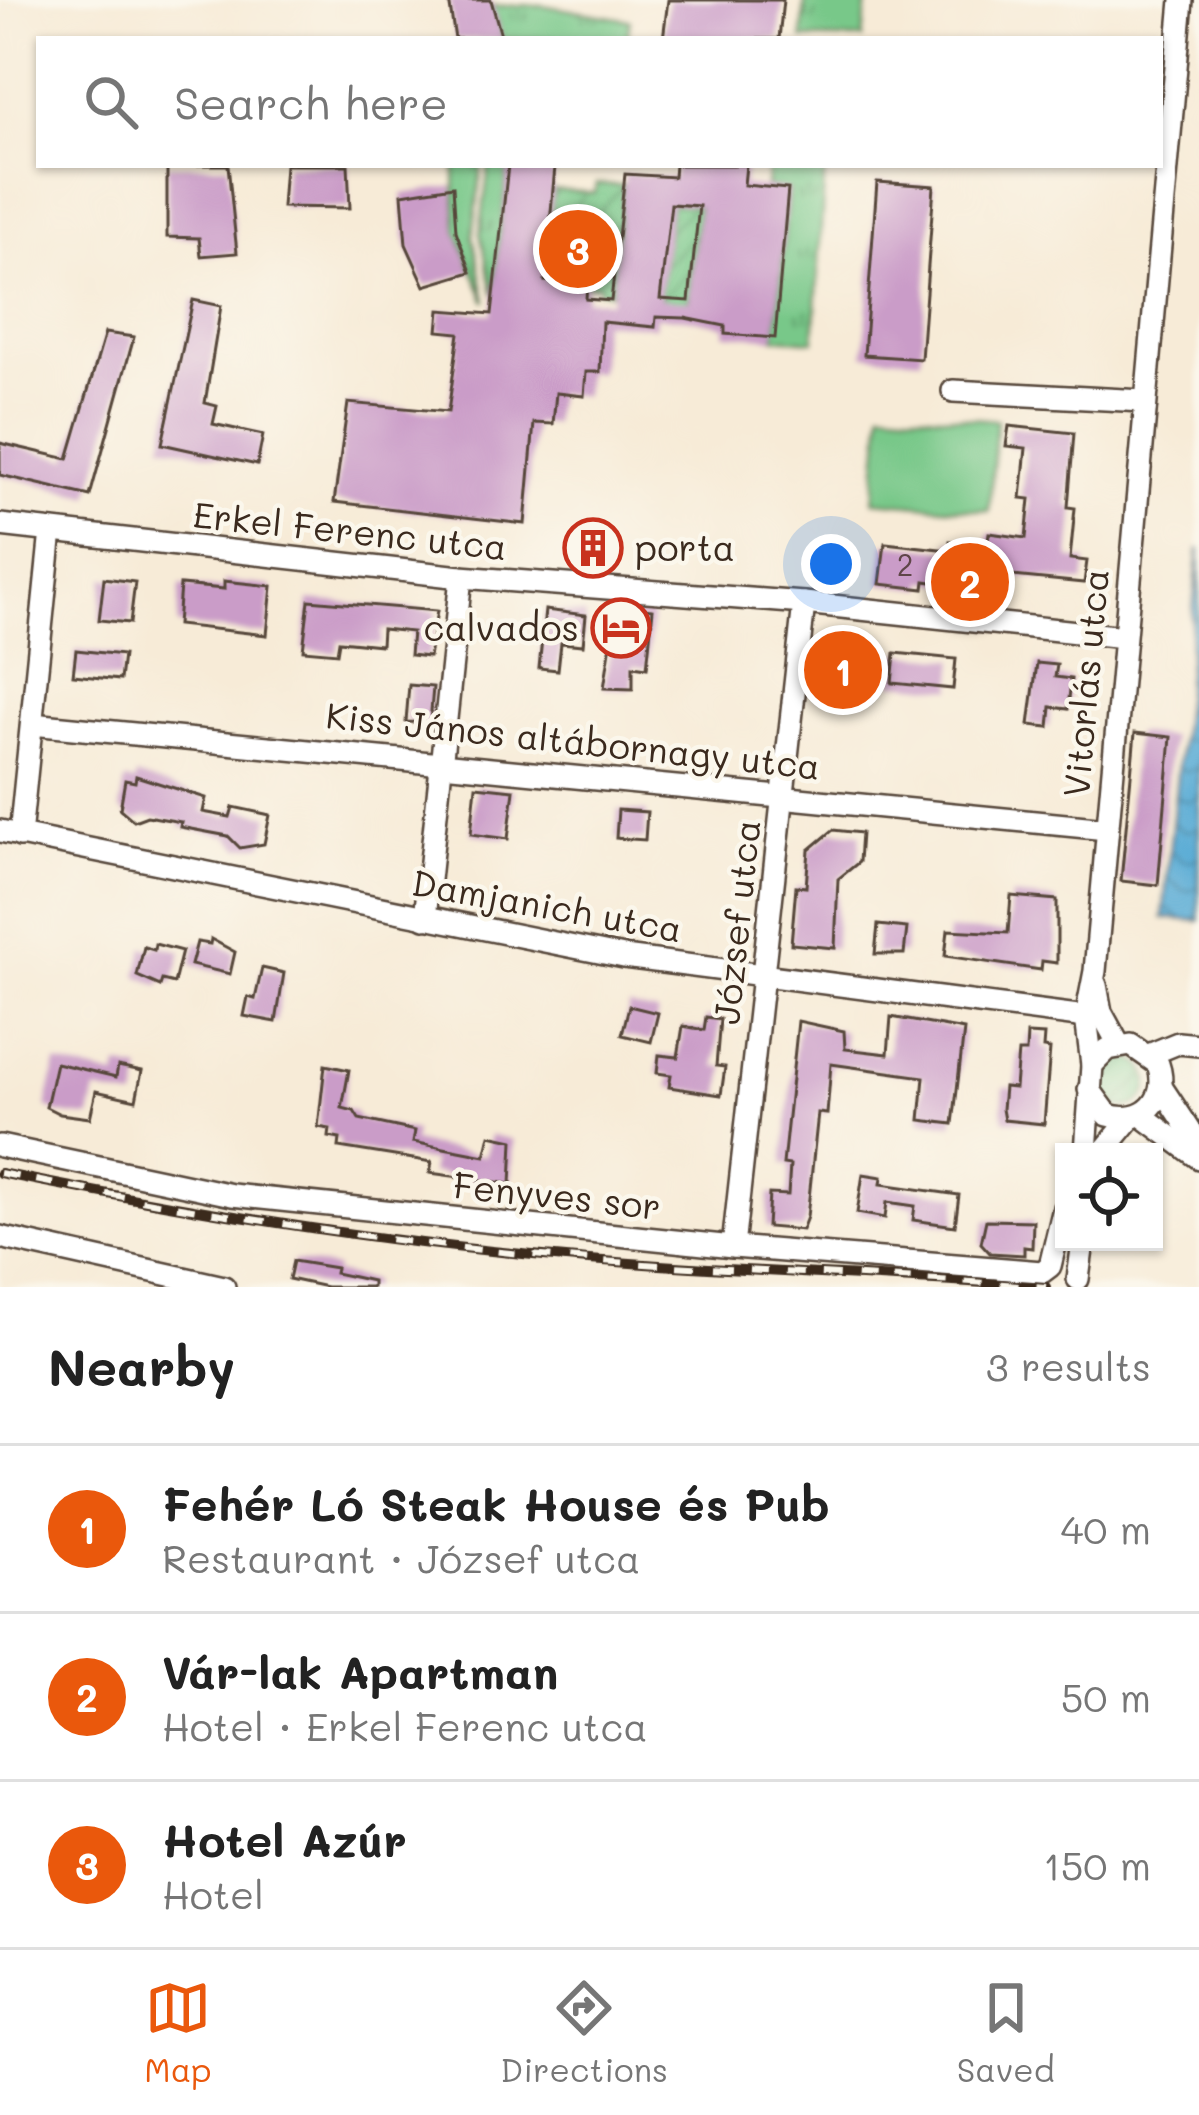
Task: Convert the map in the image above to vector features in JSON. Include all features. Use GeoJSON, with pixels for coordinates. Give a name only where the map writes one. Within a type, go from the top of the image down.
{"type":"FeatureCollection","features":[{"type":"Feature","properties":{"kind":"street","name":"Vitorlás utca"},"geometry":{"type":"LineString","coordinates":[[1086,1143],[1090,1077],[1086,1017],[1095,971],[1182,0]]}},
{"type":"Feature","properties":{"kind":"street"},"geometry":{"type":"LineString","coordinates":[[952,392],[1144,401]]}},
{"type":"Feature","properties":{"kind":"street","name":"Erkel Ferenc utca"},"geometry":{"type":"LineString","coordinates":[[0,525],[461,577],[804,603],[1124,637]]}},
{"type":"Feature","properties":{"kind":"street"},"geometry":{"type":"LineString","coordinates":[[10,834],[32,724],[51,531]]}},
{"type":"Feature","properties":{"kind":"street"},"geometry":{"type":"LineString","coordinates":[[425,918],[461,577]]}},
{"type":"Feature","properties":{"kind":"street","name":"József utca"},"geometry":{"type":"LineString","coordinates":[[734,1247],[804,603]]}},
{"type":"Feature","properties":{"kind":"street","name":"Kiss János altábornagy utca"},"geometry":{"type":"LineString","coordinates":[[32,724],[442,760],[1107,829]]}},
{"type":"Feature","properties":{"kind":"street","name":"Damjanich utca"},"geometry":{"type":"LineString","coordinates":[[10,834],[625,957],[1086,1017]]}},
{"type":"Feature","properties":{"kind":"street","name":"Vitorlás utca"},"geometry":{"type":"LineString","coordinates":[[1095,971],[1098,1004],[1119,1045]]}},
{"type":"Feature","properties":{"kind":"street"},"geometry":{"type":"LineString","coordinates":[[1199,1048],[1178,1043],[1150,1054],[1119,1045],[1090,1077],[1108,1115],[1136,1117],[1199,1159]]}},
{"type":"Feature","properties":{"kind":"street"},"geometry":{"type":"LineString","coordinates":[[1111,1143],[1162,1082],[1199,1048]]}},
{"type":"Feature","properties":{"kind":"street"},"geometry":{"type":"LineString","coordinates":[[1150,1054],[1199,1144]]}},
{"type":"Feature","properties":{"kind":"street"},"geometry":{"type":"LineString","coordinates":[[1079,1143],[1088,1125]]}},
{"type":"Feature","properties":{"kind":"street","name":"Fenyves sor"},"geometry":{"type":"LineString","coordinates":[[0,1147],[232,1195],[734,1247],[1042,1272],[1050,1266],[1055,1245]]}},
{"type":"Feature","properties":{"kind":"street"},"geometry":{"type":"LineString","coordinates":[[0,1237],[224,1287]]}},
{"type":"Feature","properties":{"kind":"street"},"geometry":{"type":"LineString","coordinates":[[1078,1279],[1082,1251]]}},
{"type":"Feature","properties":{"kind":"green space"},"geometry":{"type":"Polygon","coordinates":[[[805,0],[867,0],[863,36],[802,36],[805,0]]]}},
{"type":"Feature","properties":{"kind":"green space"},"geometry":{"type":"Polygon","coordinates":[[[542,5],[630,20],[627,36],[501,36],[492,6],[542,5]]]}},
{"type":"Feature","properties":{"kind":"green space"},"geometry":{"type":"Polygon","coordinates":[[[455,168],[482,168],[473,236],[486,302],[456,231],[455,168]]]}},
{"type":"Feature","properties":{"kind":"green space"},"geometry":{"type":"Polygon","coordinates":[[[489,168],[508,168],[494,295],[480,234],[489,168]]]}},
{"type":"Feature","properties":{"kind":"green space"},"geometry":{"type":"Polygon","coordinates":[[[768,168],[825,168],[814,341],[775,338],[788,190],[766,187],[768,168]]]}},
{"type":"Feature","properties":{"kind":"green space"},"geometry":{"type":"Polygon","coordinates":[[[596,184],[624,185],[612,292],[599,291],[599,285],[544,285],[553,190],[595,193],[596,184]]]}},
{"type":"Feature","properties":{"kind":"green space"},"geometry":{"type":"Polygon","coordinates":[[[671,204],[699,206],[685,305],[659,303],[671,204]]]}},
{"type":"Feature","properties":{"kind":"green space"},"geometry":{"type":"Polygon","coordinates":[[[882,410],[997,420],[989,511],[874,501],[882,410]]]}},
{"type":"Feature","properties":{"kind":"green space"},"geometry":{"type":"Polygon","coordinates":[[[1124,1058],[1142,1065],[1149,1083],[1142,1101],[1124,1108],[1106,1101],[1099,1083],[1106,1065],[1124,1058]]]}},
{"type":"Feature","properties":{"kind":"water"},"geometry":{"type":"Polygon","coordinates":[[[1199,548],[1199,921],[1163,918],[1199,548]]]}},
{"type":"Feature","properties":{"kind":"building"},"geometry":{"type":"Polygon","coordinates":[[[449,0],[491,0],[501,36],[455,36],[449,0]]]}},
{"type":"Feature","properties":{"kind":"building"},"geometry":{"type":"Polygon","coordinates":[[[668,0],[783,0],[779,36],[663,36],[668,0]]]}},
{"type":"Feature","properties":{"kind":"building"},"geometry":{"type":"Polygon","coordinates":[[[167,168],[228,168],[237,253],[201,256],[199,238],[167,237],[167,168]]]}},
{"type":"Feature","properties":{"kind":"building"},"geometry":{"type":"Polygon","coordinates":[[[285,168],[348,168],[350,208],[282,207],[285,168]]]}},
{"type":"Feature","properties":{"kind":"building"},"geometry":{"type":"Polygon","coordinates":[[[508,168],[555,168],[545,281],[587,284],[586,299],[611,301],[625,174],[674,177],[675,168],[746,168],[744,185],[788,189],[775,338],[725,334],[725,326],[685,318],[656,317],[655,327],[602,322],[600,372],[586,372],[584,396],[556,393],[553,424],[534,423],[525,524],[334,502],[348,403],[448,412],[459,333],[438,331],[440,310],[492,314],[508,168]],[[671,204],[660,299],[689,301],[699,206],[671,204]]]}},
{"type":"Feature","properties":{"kind":"building"},"geometry":{"type":"Polygon","coordinates":[[[877,182],[934,186],[921,359],[864,355],[877,182]]]}},
{"type":"Feature","properties":{"kind":"building"},"geometry":{"type":"Polygon","coordinates":[[[453,186],[456,231],[471,272],[425,286],[406,244],[402,194],[453,186]]]}},
{"type":"Feature","properties":{"kind":"building"},"geometry":{"type":"Polygon","coordinates":[[[193,300],[221,306],[205,403],[217,406],[213,424],[263,435],[257,465],[162,444],[193,300]]]}},
{"type":"Feature","properties":{"kind":"building"},"geometry":{"type":"Polygon","coordinates":[[[105,333],[134,337],[90,496],[0,475],[0,443],[68,459],[105,333]]]}},
{"type":"Feature","properties":{"kind":"building"},"geometry":{"type":"Polygon","coordinates":[[[1009,426],[1074,433],[1068,507],[1075,508],[1070,559],[1087,561],[1084,583],[1002,575],[1001,580],[977,576],[976,588],[925,581],[924,589],[880,584],[885,543],[949,550],[950,541],[987,546],[989,533],[1026,538],[1030,499],[1021,498],[1026,448],[1006,446],[1009,426]]]}},
{"type":"Feature","properties":{"kind":"building"},"geometry":{"type":"Polygon","coordinates":[[[104,578],[135,582],[130,623],[99,620],[104,578]]]}},
{"type":"Feature","properties":{"kind":"building"},"geometry":{"type":"Polygon","coordinates":[[[224,581],[272,586],[267,635],[177,625],[180,585],[224,589],[224,581]]]}},
{"type":"Feature","properties":{"kind":"building"},"geometry":{"type":"Polygon","coordinates":[[[309,600],[437,611],[429,657],[410,655],[412,632],[382,629],[381,645],[339,641],[337,653],[303,650],[309,600]]]}},
{"type":"Feature","properties":{"kind":"building"},"geometry":{"type":"Polygon","coordinates":[[[617,605],[653,609],[647,668],[633,666],[633,689],[604,688],[617,605]]]}},
{"type":"Feature","properties":{"kind":"building"},"geometry":{"type":"Polygon","coordinates":[[[545,610],[586,615],[583,645],[561,643],[558,670],[539,668],[545,610]]]}},
{"type":"Feature","properties":{"kind":"building"},"geometry":{"type":"Polygon","coordinates":[[[834,645],[856,647],[852,695],[830,693],[834,645]]]}},
{"type":"Feature","properties":{"kind":"building"},"geometry":{"type":"Polygon","coordinates":[[[76,650],[123,655],[120,680],[73,675],[76,650]]]}},
{"type":"Feature","properties":{"kind":"building"},"geometry":{"type":"Polygon","coordinates":[[[895,653],[956,659],[953,689],[892,683],[895,653]]]}},
{"type":"Feature","properties":{"kind":"building"},"geometry":{"type":"Polygon","coordinates":[[[1037,663],[1057,665],[1055,677],[1071,679],[1068,709],[1051,707],[1049,727],[1029,725],[1037,663]]]}},
{"type":"Feature","properties":{"kind":"building"},"geometry":{"type":"Polygon","coordinates":[[[409,685],[433,687],[430,723],[406,722],[409,685]]]}},
{"type":"Feature","properties":{"kind":"building"},"geometry":{"type":"Polygon","coordinates":[[[1135,733],[1171,737],[1158,885],[1121,881],[1135,733]]]}},
{"type":"Feature","properties":{"kind":"building"},"geometry":{"type":"Polygon","coordinates":[[[136,776],[206,798],[203,812],[230,817],[233,807],[270,815],[264,844],[240,848],[228,836],[180,827],[181,822],[147,816],[134,821],[120,809],[125,780],[135,782],[136,776]]]}},
{"type":"Feature","properties":{"kind":"building"},"geometry":{"type":"Polygon","coordinates":[[[476,786],[514,790],[508,839],[471,834],[476,786]]]}},
{"type":"Feature","properties":{"kind":"building"},"geometry":{"type":"Polygon","coordinates":[[[618,810],[647,812],[645,840],[616,838],[618,810]]]}},
{"type":"Feature","properties":{"kind":"building"},"geometry":{"type":"Polygon","coordinates":[[[833,830],[861,833],[859,862],[838,879],[835,948],[791,944],[796,886],[806,887],[809,850],[833,830]]]}},
{"type":"Feature","properties":{"kind":"building"},"geometry":{"type":"Polygon","coordinates":[[[1011,896],[1057,900],[1057,963],[1042,961],[1041,970],[945,956],[948,930],[1008,933],[1011,896]]]}},
{"type":"Feature","properties":{"kind":"building"},"geometry":{"type":"Polygon","coordinates":[[[878,925],[907,928],[904,954],[875,954],[878,925]]]}},
{"type":"Feature","properties":{"kind":"building"},"geometry":{"type":"Polygon","coordinates":[[[211,939],[235,952],[230,974],[191,965],[197,942],[210,944],[211,939]]]}},
{"type":"Feature","properties":{"kind":"building"},"geometry":{"type":"Polygon","coordinates":[[[155,944],[182,951],[174,983],[162,980],[160,986],[137,976],[144,947],[154,950],[155,944]]]}},
{"type":"Feature","properties":{"kind":"building"},"geometry":{"type":"Polygon","coordinates":[[[262,968],[284,973],[276,1022],[244,1016],[248,997],[255,999],[262,968]]]}},
{"type":"Feature","properties":{"kind":"building"},"geometry":{"type":"Polygon","coordinates":[[[629,1006],[658,1013],[651,1042],[622,1035],[629,1006]]]}},
{"type":"Feature","properties":{"kind":"building"},"geometry":{"type":"Polygon","coordinates":[[[706,1017],[720,1019],[716,1066],[725,1067],[721,1095],[669,1087],[671,1075],[657,1073],[659,1055],[678,1057],[683,1026],[704,1030],[706,1017]]]}},
{"type":"Feature","properties":{"kind":"building"},"geometry":{"type":"Polygon","coordinates":[[[891,1017],[964,1030],[953,1124],[920,1120],[924,1077],[831,1064],[827,1114],[818,1113],[802,1230],[767,1227],[769,1194],[788,1195],[790,1165],[783,1164],[798,1021],[844,1031],[845,1049],[888,1054],[891,1017]]]}},
{"type":"Feature","properties":{"kind":"building"},"geometry":{"type":"Polygon","coordinates":[[[1027,1034],[1044,1035],[1043,1048],[1050,1049],[1044,1124],[1004,1120],[1004,1087],[1015,1088],[1018,1052],[1026,1052],[1027,1034]]]}},
{"type":"Feature","properties":{"kind":"building"},"geometry":{"type":"Polygon","coordinates":[[[56,1063],[116,1077],[118,1066],[142,1071],[136,1100],[96,1091],[90,1118],[60,1114],[46,1107],[56,1063]]]}},
{"type":"Feature","properties":{"kind":"building"},"geometry":{"type":"Polygon","coordinates":[[[325,1065],[349,1070],[342,1108],[354,1111],[359,1119],[415,1131],[413,1142],[485,1156],[490,1135],[513,1140],[511,1184],[430,1173],[432,1162],[339,1147],[340,1139],[329,1137],[330,1129],[318,1127],[325,1065]]]}},
{"type":"Feature","properties":{"kind":"building"},"geometry":{"type":"Polygon","coordinates":[[[863,1174],[882,1177],[881,1184],[959,1195],[955,1226],[913,1220],[915,1206],[887,1202],[885,1218],[857,1213],[863,1174]]]}},
{"type":"Feature","properties":{"kind":"building"},"geometry":{"type":"Polygon","coordinates":[[[986,1220],[1033,1221],[1032,1248],[1024,1247],[1024,1255],[990,1253],[981,1243],[986,1220]]]}},
{"type":"Feature","properties":{"kind":"building"},"geometry":{"type":"Polygon","coordinates":[[[293,1261],[336,1268],[335,1273],[372,1281],[372,1287],[326,1287],[289,1279],[293,1261]]]}},
{"type":"Feature","properties":{"kind":"railway"},"geometry":{"type":"LineString","coordinates":[[0,1173],[282,1224],[495,1251],[1046,1287]]}},
{"type":"Feature","properties":{"kind":"place","name":"Hotel Azúr"},"geometry":{"type":"Point","coordinates":[578,249]}},
{"type":"Feature","properties":{"kind":"place","name":"porta"},"geometry":{"type":"Point","coordinates":[593,548]}},
{"type":"Feature","properties":{"kind":"place","name":"Vár-lak Apartman"},"geometry":{"type":"Point","coordinates":[970,582]}},
{"type":"Feature","properties":{"kind":"place","name":"calvados"},"geometry":{"type":"Point","coordinates":[621,628]}},
{"type":"Feature","properties":{"kind":"place","name":"Fehér Ló Steak House és Pub"},"geometry":{"type":"Point","coordinates":[843,670]}}]}
